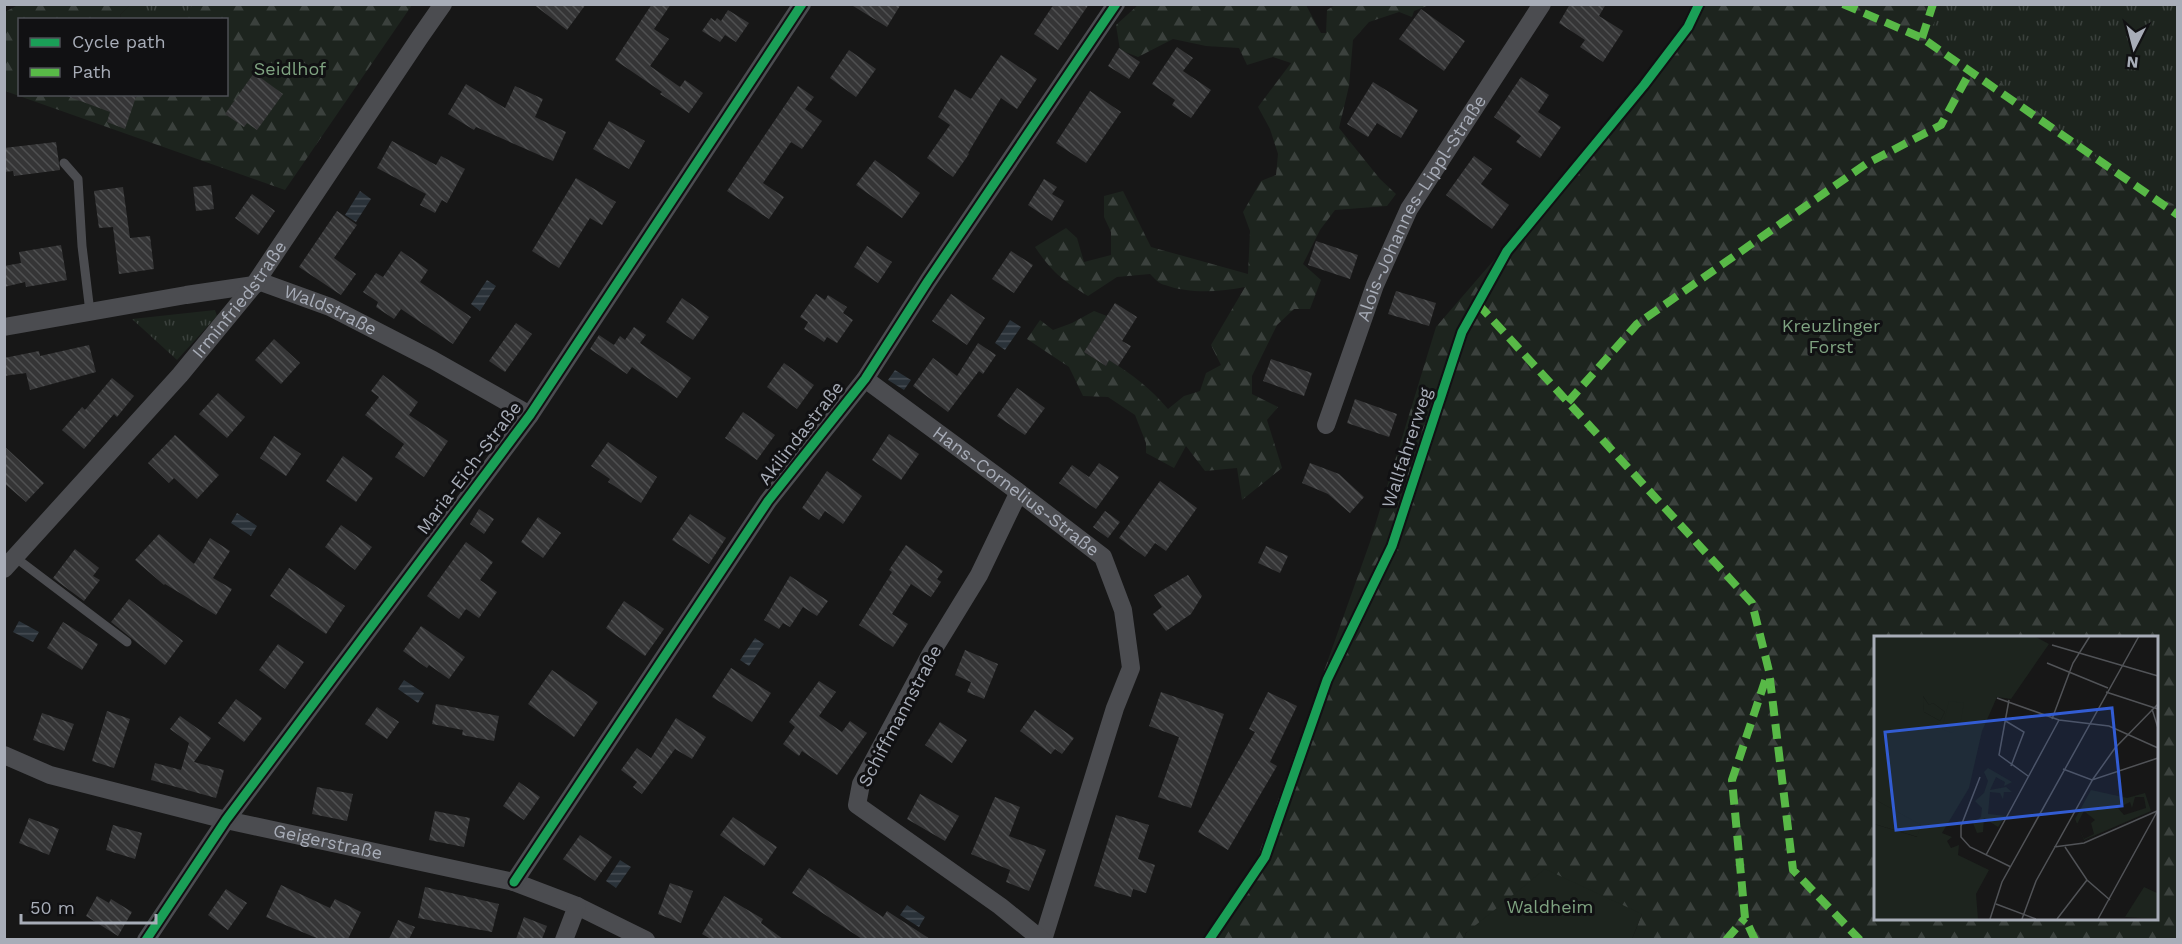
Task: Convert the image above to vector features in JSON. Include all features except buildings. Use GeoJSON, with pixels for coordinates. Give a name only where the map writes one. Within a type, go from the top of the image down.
{"type":"FeatureCollection","features":[{"type":"Feature","properties":{"kind":"street","name":"Irminfriedstraße"},"geometry":{"type":"LineString","coordinates":[[10,564],[180,375],[254,285],[443,4]]}},
{"type":"Feature","properties":{"kind":"street","name":"Maria-Eich-Straße"},"geometry":{"type":"LineString","coordinates":[[146,939],[226,820],[530,415],[802,4]]}},
{"type":"Feature","properties":{"kind":"street","name":"Akilindastraße"},"geometry":{"type":"LineString","coordinates":[[514,882],[768,501],[865,379],[928,281],[1116,4]]}},
{"type":"Feature","properties":{"kind":"street","name":"Alois-Johannes-Lippl-Straße"},"geometry":{"type":"LineString","coordinates":[[1326,425],[1375,285],[1409,209],[1542,4]]}},
{"type":"Feature","properties":{"kind":"street","name":"Waldstraße"},"geometry":{"type":"LineString","coordinates":[[4,327],[261,282],[330,307],[433,360],[530,415]]}},
{"type":"Feature","properties":{"kind":"street","name":"Hans-Cornelius-Straße"},"geometry":{"type":"LineString","coordinates":[[865,379],[1103,557],[1123,610],[1131,668],[1115,708],[1043,939]]}},
{"type":"Feature","properties":{"kind":"street","name":"Schiffmannstraße"},"geometry":{"type":"LineString","coordinates":[[1017,491],[1016,498],[979,575],[930,655],[861,784],[857,805],[1043,939]]}},
{"type":"Feature","properties":{"kind":"street","name":"Geigerstraße"},"geometry":{"type":"LineString","coordinates":[[4,755],[50,775],[226,820],[514,882],[577,906],[646,939]]}},
{"type":"Feature","properties":{"kind":"street"},"geometry":{"type":"LineString","coordinates":[[564,939],[577,906]]}},
{"type":"Feature","properties":{"kind":"lane"},"geometry":{"type":"LineString","coordinates":[[64,163],[78,179],[82,246],[90,312]]}},
{"type":"Feature","properties":{"kind":"lane"},"geometry":{"type":"LineString","coordinates":[[10,564],[127,642]]}},
{"type":"Feature","properties":{"kind":"green space","name":"Seidlhof"},"geometry":{"type":"Polygon","coordinates":[[[18,5],[130,5],[120,15],[121,18],[18,18],[18,96],[5,91],[5,12],[18,5]]]}},
{"type":"Feature","properties":{"kind":"green space"},"geometry":{"type":"Polygon","coordinates":[[[130,5],[193,5],[188,10],[188,18],[121,18],[120,15],[130,5]]]}},
{"type":"Feature","properties":{"kind":"green space","name":"Seidlhof"},"geometry":{"type":"Polygon","coordinates":[[[193,5],[412,5],[285,190],[19,96],[228,96],[228,18],[188,18],[188,10],[193,5]]]}},
{"type":"Feature","properties":{"kind":"green space"},"geometry":{"type":"Polygon","coordinates":[[[1138,5],[1306,5],[1321,33],[1326,33],[1327,10],[1335,5],[1429,5],[1414,11],[1412,17],[1399,12],[1369,22],[1353,40],[1349,86],[1339,128],[1380,179],[1396,194],[1387,206],[1335,210],[1320,230],[1303,264],[1321,280],[1310,309],[1294,309],[1277,325],[1252,376],[1252,394],[1278,407],[1267,420],[1282,468],[1242,500],[1237,468],[1205,471],[1186,446],[1174,468],[1146,453],[1146,443],[1135,415],[1108,397],[1083,396],[1069,367],[1027,339],[1040,320],[1053,330],[1094,311],[1107,316],[1084,352],[1106,366],[1109,360],[1126,371],[1148,388],[1168,409],[1184,396],[1200,391],[1206,373],[1221,365],[1211,345],[1245,287],[1215,291],[1185,290],[1163,284],[1150,274],[1117,277],[1088,296],[1058,275],[1035,247],[1066,228],[1077,238],[1084,262],[1111,255],[1111,232],[1104,217],[1104,196],[1123,191],[1151,247],[1248,274],[1250,231],[1243,212],[1261,181],[1276,175],[1278,154],[1270,129],[1258,107],[1291,63],[1273,57],[1247,65],[1239,48],[1206,46],[1173,39],[1138,57],[1120,50],[1116,25],[1138,5]]]}},
{"type":"Feature","properties":{"kind":"green space","name":"Kreuzlinger Forst"},"geometry":{"type":"Polygon","coordinates":[[[1701,5],[1941,5],[1932,29],[2125,180],[2177,206],[2177,939],[1632,939],[1642,914],[1466,932],[1464,939],[1213,940],[1257,859],[1370,542],[1436,327],[1680,45],[1701,5]]]}},
{"type":"Feature","properties":{"kind":"green space"},"geometry":{"type":"Polygon","coordinates":[[[1941,5],[2177,5],[2177,206],[2125,180],[1931,29],[1941,5]]]}},
{"type":"Feature","properties":{"kind":"green space"},"geometry":{"type":"Polygon","coordinates":[[[215,310],[217,316],[177,360],[132,319],[215,310]]]}},
{"type":"Feature","properties":{"kind":"green space","name":"Waldheim"},"geometry":{"type":"Polygon","coordinates":[[[1545,869],[1642,914],[1632,939],[1464,939],[1466,933],[1545,869]]]}},
{"type":"Feature","properties":{"kind":"shaded area"},"geometry":{"type":"Polygon","coordinates":[[[360,191],[371,199],[356,222],[345,215],[360,191]]]}},
{"type":"Feature","properties":{"kind":"shaded area"},"geometry":{"type":"Polygon","coordinates":[[[487,280],[496,286],[480,311],[471,304],[487,280]]]}},
{"type":"Feature","properties":{"kind":"shaded area"},"geometry":{"type":"Polygon","coordinates":[[[1010,320],[1021,327],[1005,350],[995,343],[1010,320]]]}},
{"type":"Feature","properties":{"kind":"shaded area"},"geometry":{"type":"Polygon","coordinates":[[[895,370],[911,380],[904,390],[888,380],[895,370]]]}},
{"type":"Feature","properties":{"kind":"shaded area"},"geometry":{"type":"Polygon","coordinates":[[[237,513],[257,526],[251,536],[231,523],[237,513]]]}},
{"type":"Feature","properties":{"kind":"shaded area"},"geometry":{"type":"Polygon","coordinates":[[[19,621],[39,632],[33,642],[13,632],[19,621]]]}},
{"type":"Feature","properties":{"kind":"shaded area"},"geometry":{"type":"Polygon","coordinates":[[[755,638],[764,644],[749,666],[740,660],[755,638]]]}},
{"type":"Feature","properties":{"kind":"shaded area"},"geometry":{"type":"Polygon","coordinates":[[[404,680],[424,693],[418,703],[398,689],[404,680]]]}},
{"type":"Feature","properties":{"kind":"shaded area"},"geometry":{"type":"Polygon","coordinates":[[[620,860],[631,867],[616,888],[606,881],[620,860]]]}},
{"type":"Feature","properties":{"kind":"shaded area"},"geometry":{"type":"Polygon","coordinates":[[[907,905],[925,917],[919,927],[900,915],[907,905]]]}},
{"type":"Feature","properties":{"kind":"marked path"},"geometry":{"type":"LineString","coordinates":[[1843,4],[1922,38],[2178,215]]}},
{"type":"Feature","properties":{"kind":"marked path"},"geometry":{"type":"LineString","coordinates":[[1922,38],[1933,4]]}},
{"type":"Feature","properties":{"kind":"marked path"},"geometry":{"type":"LineString","coordinates":[[1568,402],[1637,324],[1866,164],[1941,125],[1970,72]]}},
{"type":"Feature","properties":{"kind":"marked path"},"geometry":{"type":"LineString","coordinates":[[1478,304],[1752,603],[1769,671],[1793,870],[1860,940]]}},
{"type":"Feature","properties":{"kind":"marked path"},"geometry":{"type":"LineString","coordinates":[[1755,940],[1745,918],[1732,780],[1767,675]]}},
{"type":"Feature","properties":{"kind":"marked path"},"geometry":{"type":"LineString","coordinates":[[1726,940],[1745,918]]}},
{"type":"Feature","properties":{"kind":"cycle path"},"geometry":{"type":"LineString","coordinates":[[146,940],[226,820],[530,415],[802,4]]}},
{"type":"Feature","properties":{"kind":"cycle path"},"geometry":{"type":"LineString","coordinates":[[514,882],[768,501],[865,379],[928,281],[1116,4]]}},
{"type":"Feature","properties":{"kind":"cycle path","name":"Wallfahrerweg"},"geometry":{"type":"LineString","coordinates":[[1209,940],[1265,857],[1327,680],[1392,546],[1462,332],[1507,251],[1644,85],[1688,27],[1699,4]]}}]}
